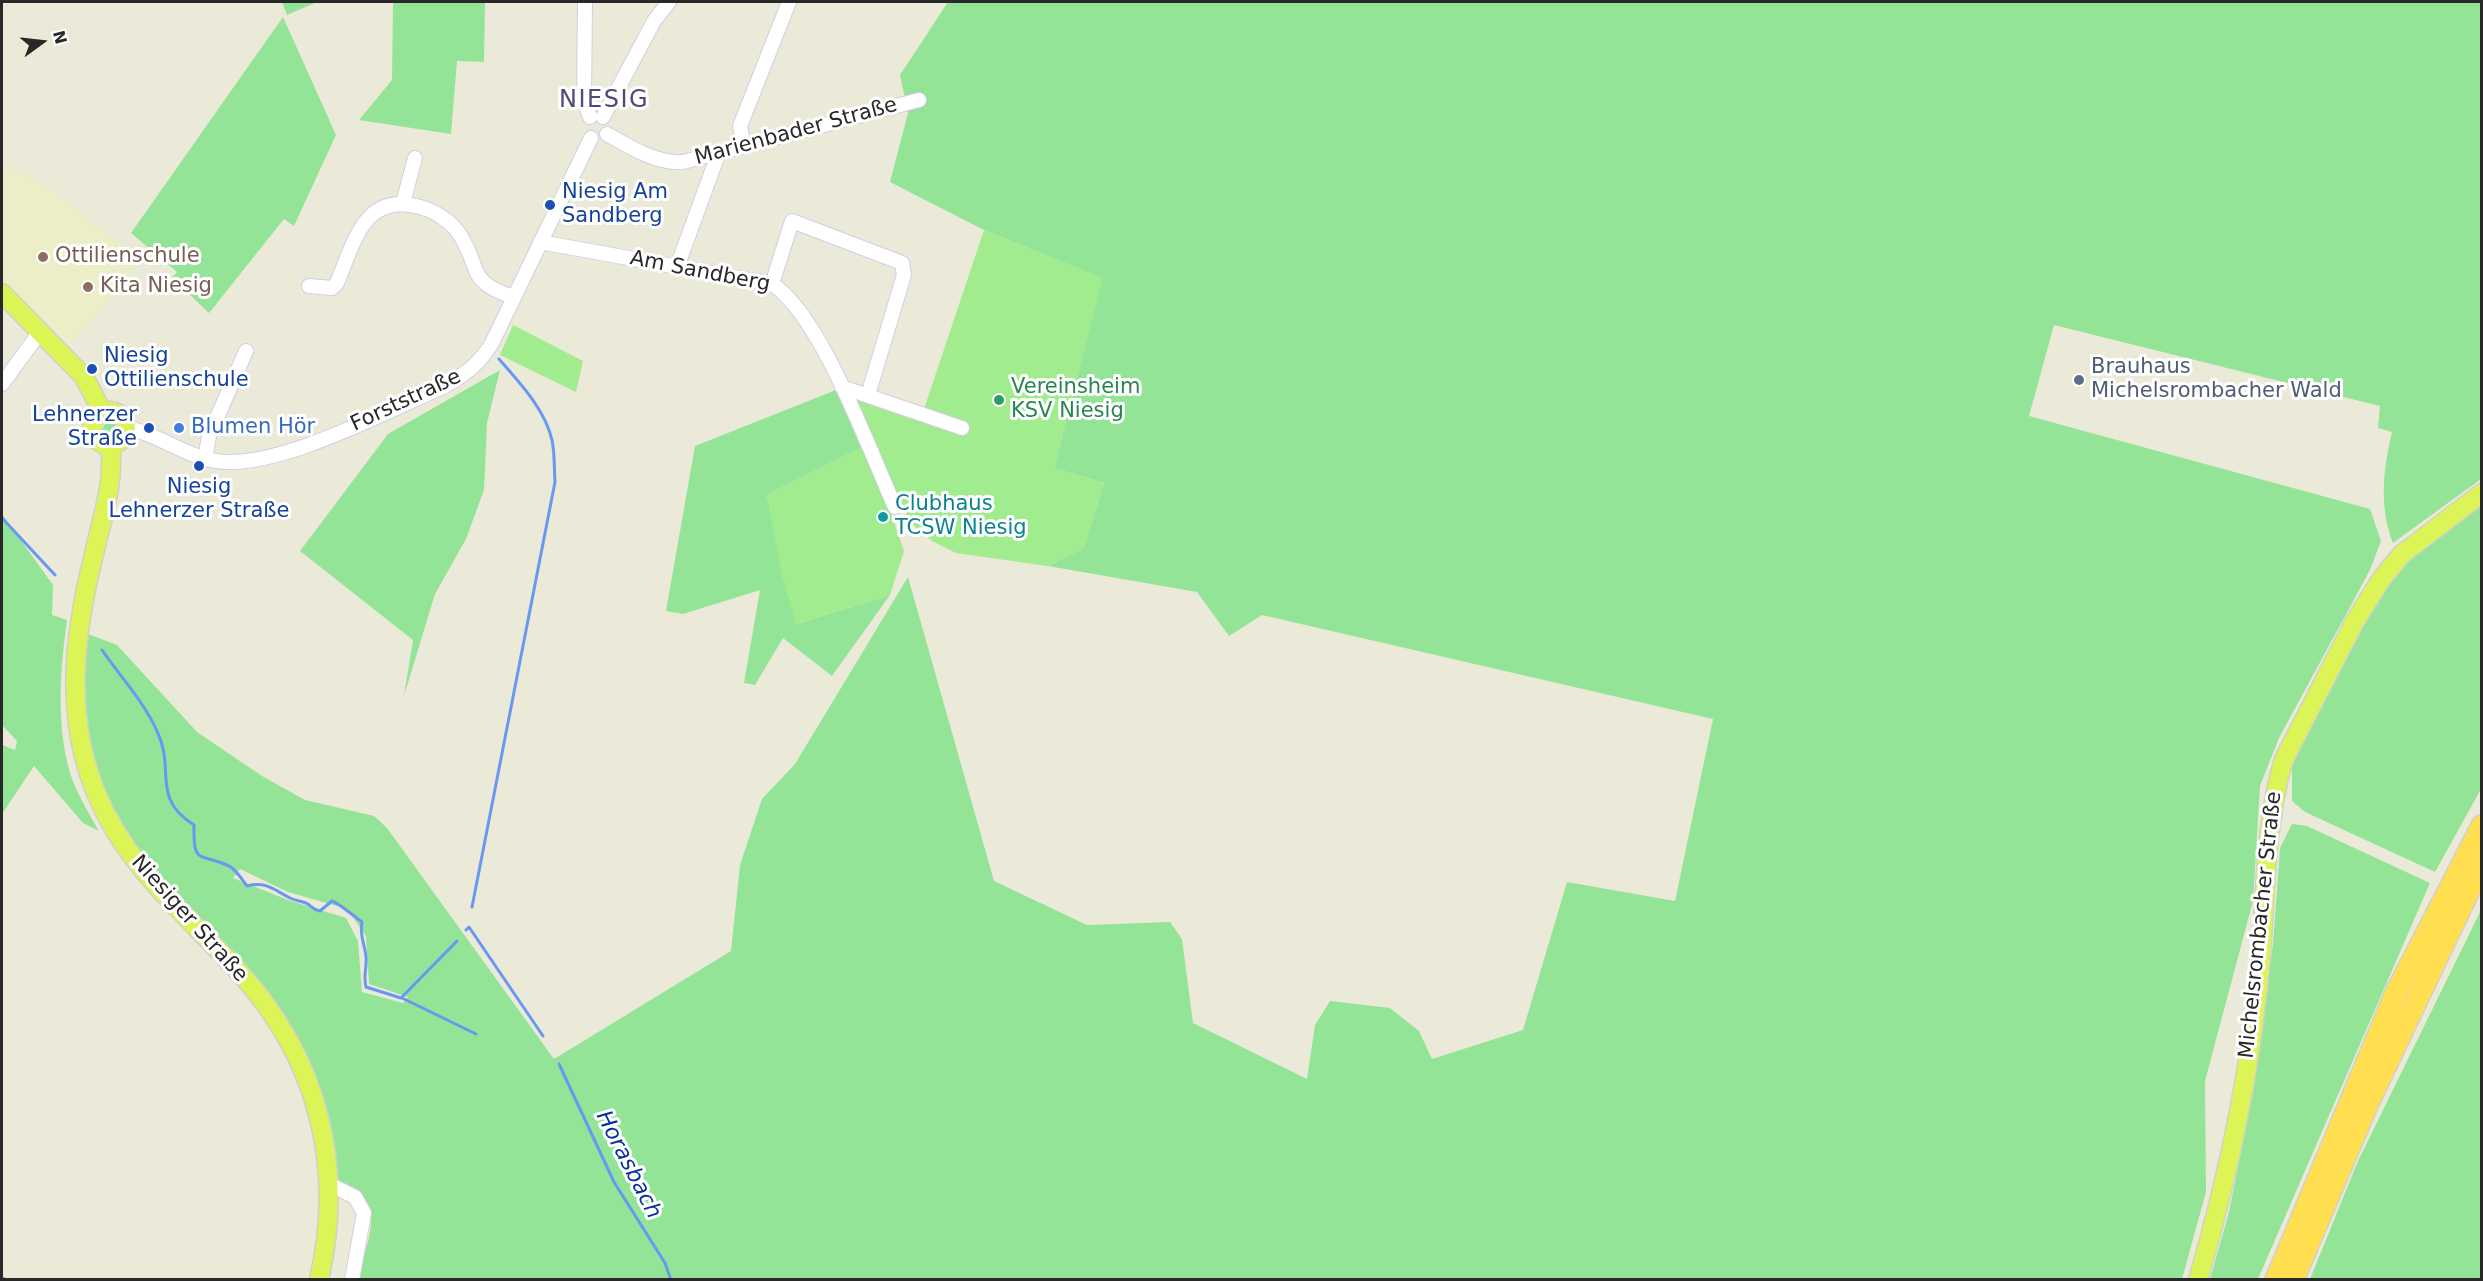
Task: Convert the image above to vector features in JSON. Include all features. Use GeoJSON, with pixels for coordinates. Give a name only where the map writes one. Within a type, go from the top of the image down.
{"type":"FeatureCollection","features":[{"type":"Feature","properties":{"kind":"highway"},"geometry":{"type":"LineString","coordinates":[[2276,1280],[2396,993],[2481,826]]}},
{"type":"Feature","properties":{"kind":"highway"},"geometry":{"type":"LineString","coordinates":[[2293,1280],[2368,1103],[2481,864]]}},
{"type":"Feature","properties":{"kind":"main road"},"geometry":{"type":"LineString","coordinates":[[2,293],[84,377],[103,413]]}},
{"type":"Feature","properties":{"kind":"main road"},"geometry":{"type":"LineString","coordinates":[[103,413],[118,414],[126,428],[123,438],[110,445],[100,443],[93,435],[93,424],[103,413]]}},
{"type":"Feature","properties":{"kind":"main road","name":"Niesiger Straße"},"geometry":{"type":"LineString","coordinates":[[110,445],[110,486],[87,582],[75,661],[77,725],[85,762],[97,797],[128,852],[162,894],[260,997],[287,1037],[305,1074],[318,1110],[326,1147],[329,1184],[330,1218],[319,1280]]}},
{"type":"Feature","properties":{"kind":"main road","name":"Michelsrombacher Straße"},"geometry":{"type":"LineString","coordinates":[[2198,1280],[2224,1184],[2243,1086],[2261,954],[2271,821],[2284,759],[2355,621],[2382,578],[2402,554],[2481,493]]}},
{"type":"Feature","properties":{"kind":"street"},"geometry":{"type":"LineString","coordinates":[[585,2],[584,100],[597,117],[608,125],[607,134],[600,139],[591,138],[585,130],[597,117],[654,21],[669,2]]}},
{"type":"Feature","properties":{"kind":"street"},"geometry":{"type":"LineString","coordinates":[[744,146],[740,126],[789,2]]}},
{"type":"Feature","properties":{"kind":"street","name":"Marienbader Straße"},"geometry":{"type":"LineString","coordinates":[[607,134],[627,145],[671,161],[682,162],[919,100]]}},
{"type":"Feature","properties":{"kind":"street","name":"Forststraße"},"geometry":{"type":"LineString","coordinates":[[126,428],[205,459],[232,462],[285,453],[446,386],[473,369],[487,352],[591,138]]}},
{"type":"Feature","properties":{"kind":"street"},"geometry":{"type":"LineString","coordinates":[[677,267],[719,152]]}},
{"type":"Feature","properties":{"kind":"street"},"geometry":{"type":"LineString","coordinates":[[403,203],[415,158]]}},
{"type":"Feature","properties":{"kind":"street"},"geometry":{"type":"LineString","coordinates":[[309,286],[332,288],[338,283],[366,219],[385,206],[403,203],[425,208],[449,222],[460,234],[475,272],[484,284],[492,290],[513,297]]}},
{"type":"Feature","properties":{"kind":"street"},"geometry":{"type":"LineString","coordinates":[[772,284],[792,221],[902,263],[904,275],[868,395]]}},
{"type":"Feature","properties":{"kind":"street","name":"Am Sandberg"},"geometry":{"type":"LineString","coordinates":[[540,242],[772,284],[784,291],[802,313],[842,387],[895,507]]}},
{"type":"Feature","properties":{"kind":"street"},"geometry":{"type":"LineString","coordinates":[[2,384],[40,332]]}},
{"type":"Feature","properties":{"kind":"street"},"geometry":{"type":"LineString","coordinates":[[205,459],[209,436],[246,351]]}},
{"type":"Feature","properties":{"kind":"street"},"geometry":{"type":"LineString","coordinates":[[842,387],[962,428]]}},
{"type":"Feature","properties":{"kind":"street"},"geometry":{"type":"LineString","coordinates":[[329,1184],[355,1197],[364,1213],[352,1280]]}},
{"type":"Feature","properties":{"kind":"shaded area","name":"Ottilienschule"},"geometry":{"type":"Polygon","coordinates":[[[8,167],[49,187],[140,261],[70,345],[2,279],[2,176],[8,167]]]}},
{"type":"Feature","properties":{"kind":"green space"},"geometry":{"type":"Polygon","coordinates":[[[282,2],[317,2],[287,15],[282,2]]]}},
{"type":"Feature","properties":{"kind":"green space"},"geometry":{"type":"Polygon","coordinates":[[[393,2],[485,2],[484,62],[457,61],[451,134],[359,120],[392,80],[393,2]]]}},
{"type":"Feature","properties":{"kind":"green space"},"geometry":{"type":"Polygon","coordinates":[[[948,2],[2481,2],[2481,479],[2393,543],[2384,502],[2386,460],[2392,432],[2378,428],[2380,406],[2054,325],[2029,416],[2370,509],[2381,541],[2370,570],[2279,738],[2260,786],[2253,901],[2205,1081],[2206,1192],[2182,1279],[358,1279],[370,1235],[370,1210],[364,1199],[354,1190],[337,1181],[327,1116],[314,1074],[296,1034],[259,983],[186,911],[155,876],[126,833],[103,786],[88,737],[82,701],[88,634],[117,645],[197,732],[262,776],[305,800],[374,816],[387,828],[554,1059],[731,951],[740,865],[762,799],[795,764],[908,577],[994,881],[1087,925],[1170,922],[1182,939],[1193,1023],[1307,1079],[1315,1025],[1330,1001],[1390,1008],[1419,1031],[1432,1059],[1523,1030],[1567,882],[1675,901],[1713,719],[1262,615],[1229,636],[1197,592],[1048,566],[1084,548],[1104,483],[1054,468],[1102,278],[984,230],[890,182],[908,113],[900,75],[948,2]],[[240,869],[233,878],[288,900],[346,918],[358,941],[362,992],[403,1003],[408,997],[369,984],[366,936],[347,909],[288,892],[240,869]]]}},
{"type":"Feature","properties":{"kind":"green space"},"geometry":{"type":"Polygon","coordinates":[[[283,17],[336,135],[294,226],[284,219],[209,313],[172,278],[177,272],[131,233],[283,17]]]}},
{"type":"Feature","properties":{"kind":"green space","name":"Vereinsheim KSV Niesig"},"geometry":{"type":"Polygon","coordinates":[[[984,230],[1103,278],[1054,468],[1104,483],[1084,549],[1047,566],[956,553],[932,541],[911,523],[851,404],[851,386],[924,409],[984,230]]]}},
{"type":"Feature","properties":{"kind":"green space"},"geometry":{"type":"Polygon","coordinates":[[[513,325],[583,361],[576,392],[500,355],[513,325]]]}},
{"type":"Feature","properties":{"kind":"green space"},"geometry":{"type":"Polygon","coordinates":[[[500,370],[487,423],[484,490],[466,539],[435,594],[404,696],[413,640],[300,551],[388,434],[500,370]]]}},
{"type":"Feature","properties":{"kind":"green space"},"geometry":{"type":"Polygon","coordinates":[[[836,390],[861,448],[767,495],[796,624],[890,595],[832,676],[783,638],[755,685],[744,683],[760,590],[683,614],[666,611],[695,446],[836,390]]]}},
{"type":"Feature","properties":{"kind":"green space"},"geometry":{"type":"Polygon","coordinates":[[[110,422],[115,424],[117,429],[115,434],[110,436],[105,434],[103,429],[105,424],[110,422]]]}},
{"type":"Feature","properties":{"kind":"green space"},"geometry":{"type":"Polygon","coordinates":[[[861,448],[872,458],[904,551],[890,595],[796,624],[781,572],[767,495],[861,448]]]}},
{"type":"Feature","properties":{"kind":"green space"},"geometry":{"type":"Polygon","coordinates":[[[2481,502],[2481,789],[2435,872],[2305,812],[2292,801],[2292,760],[2343,660],[2395,574],[2417,552],[2481,502]]]}},
{"type":"Feature","properties":{"kind":"green space"},"geometry":{"type":"Polygon","coordinates":[[[2,514],[53,585],[52,615],[67,620],[61,678],[63,735],[73,781],[99,831],[83,823],[34,766],[2,814],[2,745],[15,750],[17,741],[2,725],[2,514]]]}},
{"type":"Feature","properties":{"kind":"green space"},"geometry":{"type":"Polygon","coordinates":[[[2292,824],[2307,826],[2430,883],[2258,1279],[2210,1279],[2229,1212],[2254,1087],[2273,943],[2280,848],[2292,824]]]}},
{"type":"Feature","properties":{"kind":"green space"},"geometry":{"type":"Polygon","coordinates":[[[2481,910],[2481,1279],[2310,1279],[2358,1161],[2481,910]]]}},
{"type":"Feature","properties":{"kind":"waterway"},"geometry":{"type":"LineString","coordinates":[[472,907],[555,482],[553,445],[544,418],[530,396],[499,359]]}},
{"type":"Feature","properties":{"kind":"waterway","name":"Horasbach"},"geometry":{"type":"LineString","coordinates":[[2,518],[55,575]]}},
{"type":"Feature","properties":{"kind":"waterway","name":"Horasbach"},"geometry":{"type":"LineString","coordinates":[[102,650],[152,720],[165,758],[168,793],[172,804],[194,825],[195,846],[200,856],[230,866],[247,886],[270,887],[320,911],[332,901],[362,922],[366,957],[366,987],[401,998],[457,941]]}},
{"type":"Feature","properties":{"kind":"waterway","name":"Horasbach"},"geometry":{"type":"LineString","coordinates":[[466,930],[469,927],[543,1036]]}},
{"type":"Feature","properties":{"kind":"waterway"},"geometry":{"type":"LineString","coordinates":[[402,998],[476,1034]]}},
{"type":"Feature","properties":{"kind":"waterway","name":"Horasbach"},"geometry":{"type":"LineString","coordinates":[[559,1064],[614,1182],[665,1263],[671,1280]]}},
{"type":"Feature","properties":{"kind":"railway"},"geometry":{"type":"LineString","coordinates":[[2,1278],[7,1280]]}},
{"type":"Feature","properties":{"kind":"place","name":"Niesig Am Sandberg"},"geometry":{"type":"Point","coordinates":[550,205]}},
{"type":"Feature","properties":{"kind":"place","name":"Ottilienschule"},"geometry":{"type":"Point","coordinates":[43,257]}},
{"type":"Feature","properties":{"kind":"place","name":"Kita Niesig"},"geometry":{"type":"Point","coordinates":[88,287]}},
{"type":"Feature","properties":{"kind":"place","name":"Niesig Ottilienschule"},"geometry":{"type":"Point","coordinates":[92,369]}},
{"type":"Feature","properties":{"kind":"place","name":"Brauhaus Michelsrombacher Wald"},"geometry":{"type":"Point","coordinates":[2079,380]}},
{"type":"Feature","properties":{"kind":"place","name":"Vereinsheim KSV Niesig"},"geometry":{"type":"Point","coordinates":[999,400]}},
{"type":"Feature","properties":{"kind":"place","name":"Lehnerzer Straße"},"geometry":{"type":"Point","coordinates":[149,428]}},
{"type":"Feature","properties":{"kind":"place","name":"Blumen Hör"},"geometry":{"type":"Point","coordinates":[179,428]}},
{"type":"Feature","properties":{"kind":"place","name":"Niesig Lehnerzer Straße"},"geometry":{"type":"Point","coordinates":[199,466]}},
{"type":"Feature","properties":{"kind":"place","name":"Clubhaus TCSW Niesig"},"geometry":{"type":"Point","coordinates":[883,517]}},
{"type":"Feature","properties":{"kind":"district","name":"NIESIG"},"geometry":{"type":"Point","coordinates":[604,101]}}]}
